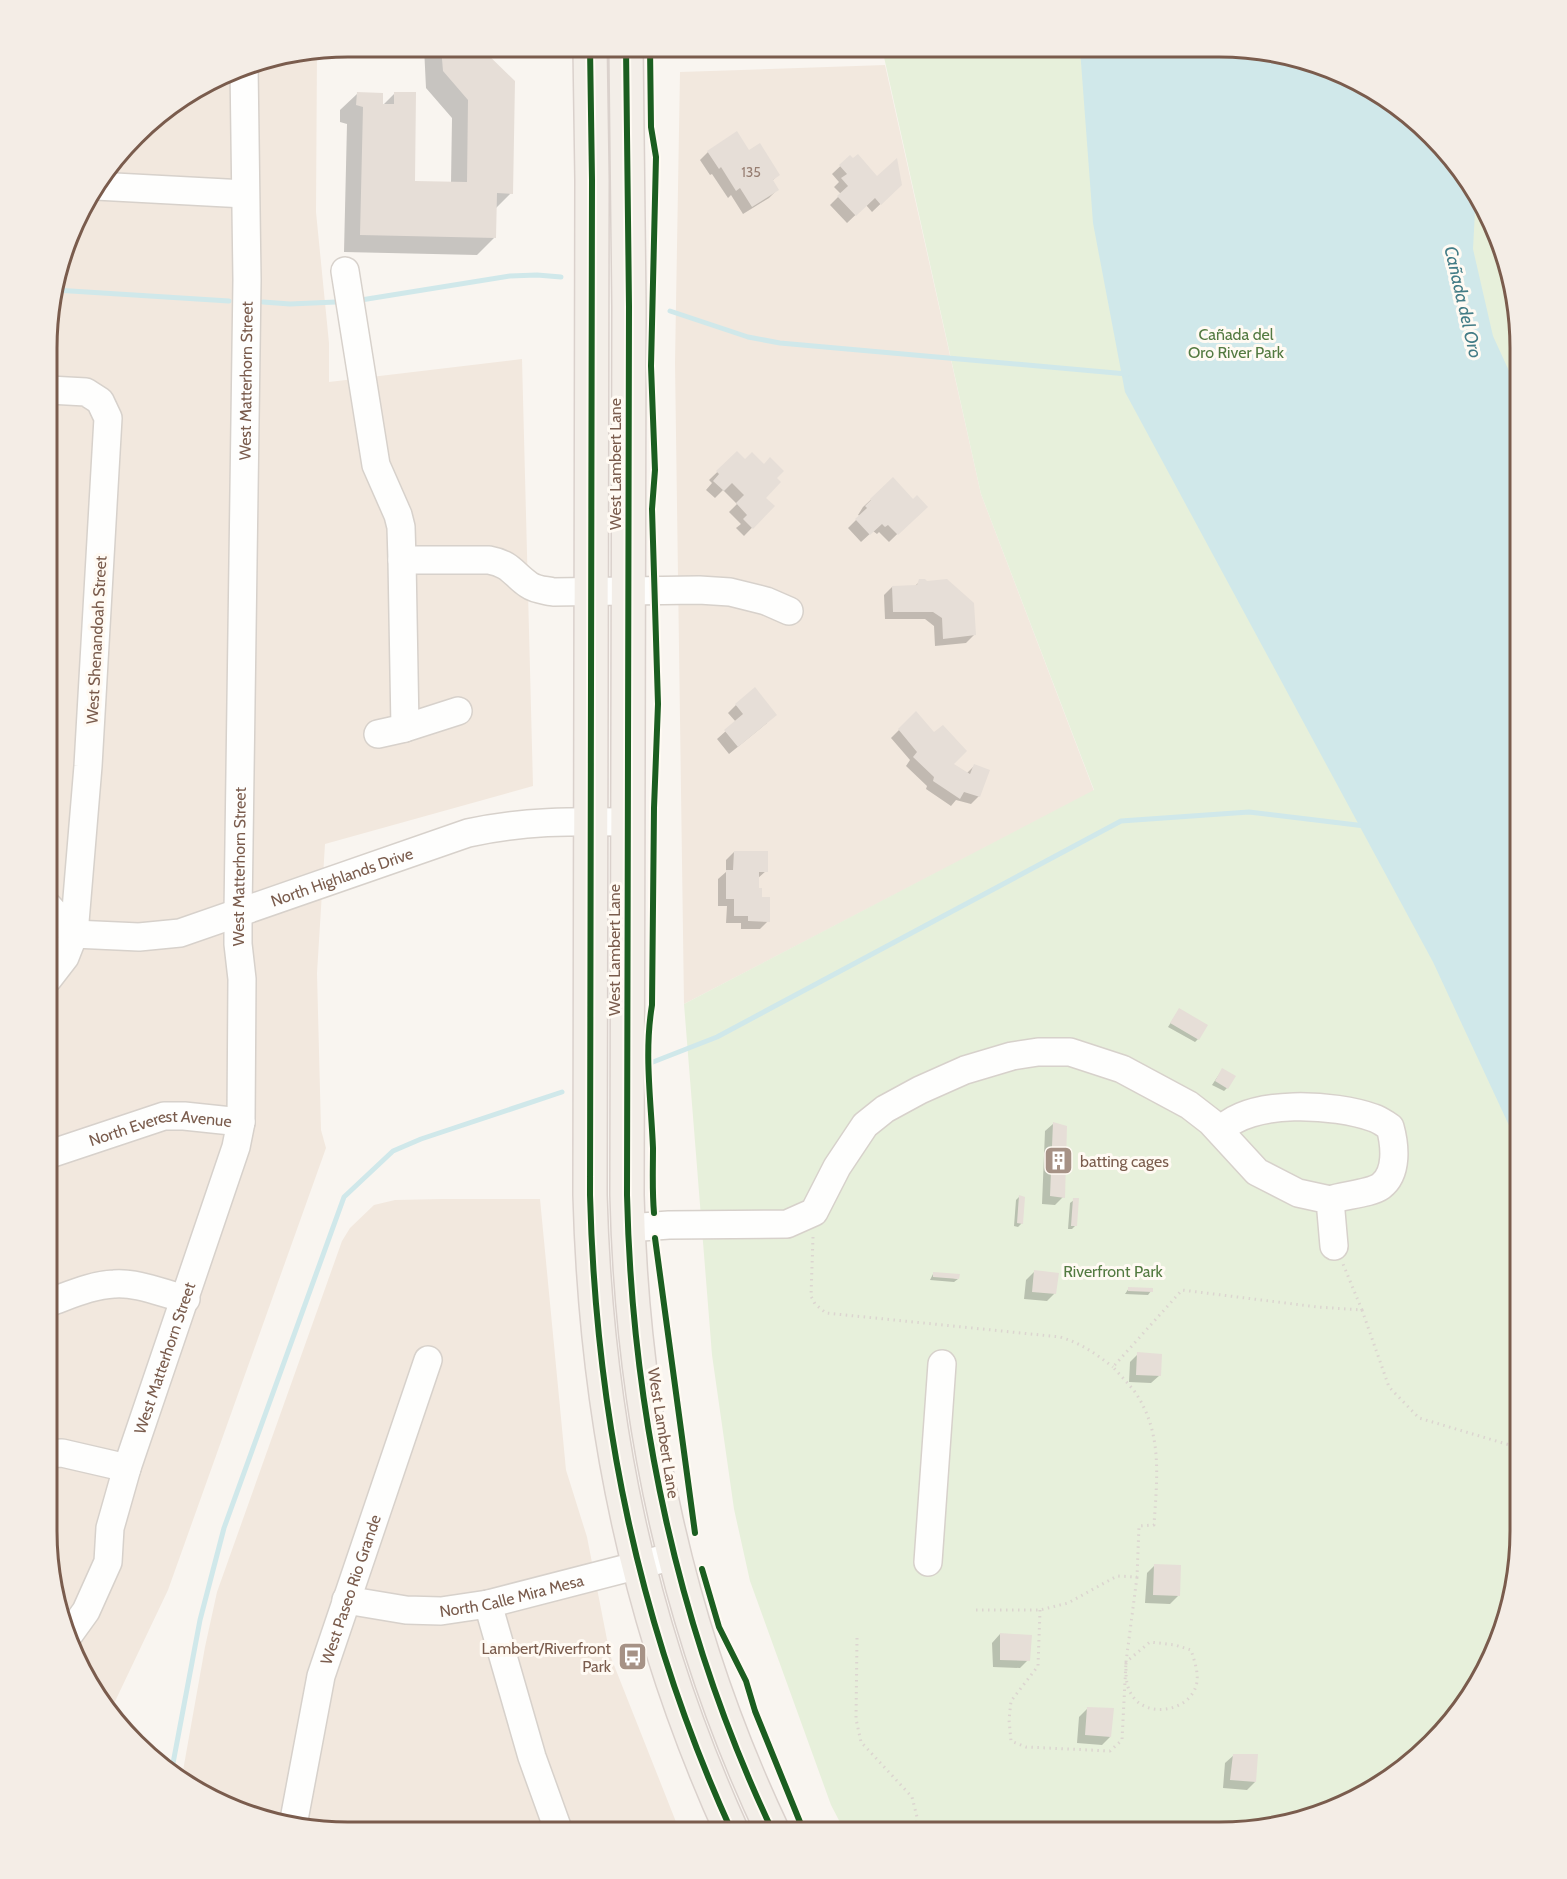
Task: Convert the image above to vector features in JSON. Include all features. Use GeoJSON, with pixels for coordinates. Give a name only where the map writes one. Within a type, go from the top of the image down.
{"type":"FeatureCollection","features":[{"type":"Feature","properties":{"kind":"main road","name":"West Lambert Lane"},"geometry":{"type":"LineString","coordinates":[[590,57],[592,170],[590,1195],[598,1332],[611,1436],[627,1517],[650,1613],[678,1701],[728,1822]]}},
{"type":"Feature","properties":{"kind":"main road","name":"West Lambert Lane"},"geometry":{"type":"LineString","coordinates":[[626,57],[629,591],[628,1228],[634,1317],[645,1410],[674,1556],[700,1651],[721,1710],[769,1822]]}},
{"type":"Feature","properties":{"kind":"street","name":"West Matterhorn Street"},"geometry":{"type":"LineString","coordinates":[[73,1629],[86,1611],[108,1562],[110,1528],[128,1468],[236,1148],[241,1122],[242,979],[238,944],[238,913],[247,280],[244,76]]}},
{"type":"Feature","properties":{"kind":"street"},"geometry":{"type":"LineString","coordinates":[[110,180],[245,194]]}},
{"type":"Feature","properties":{"kind":"street"},"geometry":{"type":"LineString","coordinates":[[345,271],[376,465],[401,527],[405,728]]}},
{"type":"Feature","properties":{"kind":"street","name":"West Shenandoah Street"},"geometry":{"type":"LineString","coordinates":[[57,390],[86,392],[100,401],[108,418],[88,766],[74,934]]}},
{"type":"Feature","properties":{"kind":"street"},"geometry":{"type":"LineString","coordinates":[[402,560],[501,562],[510,567],[530,586],[553,592],[591,590],[730,592],[789,611]]}},
{"type":"Feature","properties":{"kind":"street"},"geometry":{"type":"LineString","coordinates":[[378,734],[458,711]]}},
{"type":"Feature","properties":{"kind":"street","name":"North Highlands Drive"},"geometry":{"type":"LineString","coordinates":[[74,934],[139,937],[180,933],[468,833],[502,826],[590,821],[627,822]]}},
{"type":"Feature","properties":{"kind":"street"},"geometry":{"type":"LineString","coordinates":[[57,916],[74,934],[65,957],[57,967]]}},
{"type":"Feature","properties":{"kind":"street"},"geometry":{"type":"LineString","coordinates":[[628,1228],[669,1225],[787,1224],[814,1212],[837,1167],[866,1125],[885,1109],[965,1070],[1012,1056],[1038,1052],[1070,1052],[1122,1069],[1189,1106],[1211,1122],[1257,1172],[1298,1193],[1330,1200],[1380,1186],[1389,1176],[1393,1165],[1395,1144],[1390,1127],[1374,1118],[1346,1111],[1262,1109],[1233,1122],[1220,1131]]}},
{"type":"Feature","properties":{"kind":"street","name":"North Everest Avenue"},"geometry":{"type":"LineString","coordinates":[[57,1152],[164,1116],[241,1122]]}},
{"type":"Feature","properties":{"kind":"street"},"geometry":{"type":"LineString","coordinates":[[1330,1200],[1334,1246]]}},
{"type":"Feature","properties":{"kind":"street"},"geometry":{"type":"LineString","coordinates":[[57,1300],[99,1286],[114,1284],[129,1285],[186,1299]]}},
{"type":"Feature","properties":{"kind":"street","name":"West Paseo Rio Grande"},"geometry":{"type":"LineString","coordinates":[[295,1817],[321,1676],[428,1360]]}},
{"type":"Feature","properties":{"kind":"street"},"geometry":{"type":"LineString","coordinates":[[928,1562],[942,1364]]}},
{"type":"Feature","properties":{"kind":"street"},"geometry":{"type":"LineString","coordinates":[[57,1453],[128,1468]]}},
{"type":"Feature","properties":{"kind":"street","name":"North Calle Mira Mesa"},"geometry":{"type":"LineString","coordinates":[[346,1600],[423,1612],[488,1604],[674,1556]]}},
{"type":"Feature","properties":{"kind":"street"},"geometry":{"type":"LineString","coordinates":[[488,1604],[532,1757],[555,1822]]}},
{"type":"Feature","properties":{"kind":"path"},"geometry":{"type":"LineString","coordinates":[[814,1212],[811,1296],[815,1304],[826,1313],[1060,1337],[1089,1348],[1113,1367],[1136,1393],[1151,1424],[1158,1458],[1154,1525],[1139,1526],[1137,1577],[1126,1662],[1122,1740],[1110,1751],[1026,1747],[1011,1741],[1011,1701],[1038,1666],[1040,1610]]}},
{"type":"Feature","properties":{"kind":"path"},"geometry":{"type":"LineString","coordinates":[[1334,1246],[1339,1247],[1345,1272],[1362,1310],[1389,1388],[1419,1418],[1510,1445]]}},
{"type":"Feature","properties":{"kind":"path"},"geometry":{"type":"LineString","coordinates":[[1113,1367],[1182,1290],[1317,1307],[1362,1310]]}},
{"type":"Feature","properties":{"kind":"path"},"geometry":{"type":"LineString","coordinates":[[976,1610],[1040,1610],[1068,1603],[1117,1576],[1137,1577]]}},
{"type":"Feature","properties":{"kind":"path"},"geometry":{"type":"LineString","coordinates":[[857,1638],[856,1719],[861,1742],[912,1797],[916,1822]]}},
{"type":"Feature","properties":{"kind":"path"},"geometry":{"type":"LineString","coordinates":[[1150,1642],[1175,1645],[1191,1650],[1197,1674],[1194,1691],[1181,1705],[1162,1710],[1142,1705],[1133,1697],[1126,1681],[1126,1662],[1150,1642]]}},
{"type":"Feature","properties":{"kind":"shaded area"},"geometry":{"type":"Polygon","coordinates":[[[317,59],[316,212],[329,343],[329,382],[522,359],[533,786],[325,844],[317,973],[321,1130],[326,1148],[168,1590],[114,1704],[96,1677],[72,1625],[59,1569],[57,1531],[57,348],[59,310],[72,254],[87,219],[106,186],[142,142],[186,106],[219,87],[254,72],[317,59]]]}},
{"type":"Feature","properties":{"kind":"shaded area"},"geometry":{"type":"Polygon","coordinates":[[[885,65],[981,494],[1094,791],[684,1004],[675,363],[680,72],[885,65]]]}},
{"type":"Feature","properties":{"kind":"shaded area"},"geometry":{"type":"Polygon","coordinates":[[[540,1199],[566,1470],[587,1537],[610,1655],[676,1822],[310,1820],[254,1807],[219,1792],[183,1771],[217,1592],[342,1241],[350,1228],[374,1205],[395,1200],[540,1199]]]}},
{"type":"Feature","properties":{"kind":"green space","name":"Riverfront Park"},"geometry":{"type":"Polygon","coordinates":[[[884,57],[1219,57],[1257,59],[1295,67],[1348,87],[1396,117],[1438,156],[1471,202],[1488,236],[1500,272],[1508,310],[1510,348],[1510,1531],[1508,1569],[1500,1607],[1488,1643],[1461,1693],[1438,1723],[1411,1750],[1365,1783],[1331,1800],[1295,1812],[1257,1820],[1219,1822],[840,1822],[831,1805],[750,1581],[734,1509],[712,1355],[684,1004],[1094,790],[981,494],[884,57]]]}},
{"type":"Feature","properties":{"kind":"water","name":"Cañada del Oro River Park"},"geometry":{"type":"Polygon","coordinates":[[[1081,57],[1257,59],[1313,72],[1365,96],[1411,129],[1450,171],[1475,210],[1473,249],[1493,336],[1510,373],[1510,1128],[1433,962],[1125,392],[1093,223],[1081,57]]]}},
{"type":"Feature","properties":{"kind":"building"},"geometry":{"type":"Polygon","coordinates":[[[442,57],[490,57],[515,81],[513,194],[497,193],[496,238],[360,235],[363,107],[356,105],[357,92],[383,93],[383,104],[394,104],[394,92],[416,92],[415,181],[467,182],[468,100],[443,71],[442,57]]]}},
{"type":"Feature","properties":{"kind":"building"},"geometry":{"type":"Polygon","coordinates":[[[737,131],[749,150],[760,143],[780,175],[773,180],[779,190],[752,207],[740,188],[736,191],[721,167],[719,169],[707,151],[737,131]]]}},
{"type":"Feature","properties":{"kind":"building"},"geometry":{"type":"Polygon","coordinates":[[[858,154],[877,176],[897,158],[902,185],[881,205],[875,198],[856,216],[837,196],[848,186],[841,178],[847,174],[839,165],[850,155],[853,158],[858,154]]]}},
{"type":"Feature","properties":{"kind":"building"},"geometry":{"type":"Polygon","coordinates":[[[737,451],[745,459],[752,452],[764,464],[770,457],[784,471],[777,478],[781,482],[766,498],[775,506],[753,529],[743,519],[747,515],[736,503],[744,495],[732,483],[724,491],[713,481],[719,474],[716,471],[737,451]]]}},
{"type":"Feature","properties":{"kind":"building"},"geometry":{"type":"Polygon","coordinates":[[[893,477],[913,499],[917,495],[928,507],[898,535],[888,525],[885,527],[882,524],[870,535],[855,519],[867,508],[865,506],[870,499],[893,477]]]}},
{"type":"Feature","properties":{"kind":"building"},"geometry":{"type":"Polygon","coordinates":[[[919,579],[927,581],[947,579],[974,603],[976,635],[943,639],[942,618],[933,612],[893,612],[892,586],[917,585],[919,579]]]}},
{"type":"Feature","properties":{"kind":"building"},"geometry":{"type":"Polygon","coordinates":[[[755,687],[777,715],[738,747],[724,730],[743,714],[735,704],[755,687]]]}},
{"type":"Feature","properties":{"kind":"building"},"geometry":{"type":"Polygon","coordinates":[[[916,711],[934,732],[943,725],[967,751],[954,764],[970,774],[974,764],[990,770],[980,797],[964,792],[960,799],[933,781],[934,777],[913,757],[917,752],[898,729],[916,711]]]}},
{"type":"Feature","properties":{"kind":"building"},"geometry":{"type":"Polygon","coordinates":[[[734,851],[768,851],[768,872],[759,872],[759,888],[762,888],[762,897],[770,897],[770,922],[748,921],[748,916],[734,916],[734,899],[726,899],[726,870],[733,870],[734,851]]]}},
{"type":"Feature","properties":{"kind":"building"},"geometry":{"type":"Polygon","coordinates":[[[1179,1008],[1208,1025],[1199,1040],[1170,1023],[1179,1008]]]}},
{"type":"Feature","properties":{"kind":"building"},"geometry":{"type":"Polygon","coordinates":[[[1222,1068],[1236,1076],[1228,1089],[1215,1081],[1222,1068]]]}},
{"type":"Feature","properties":{"kind":"building","name":"batting cages"},"geometry":{"type":"Polygon","coordinates":[[[1053,1122],[1067,1126],[1065,1198],[1050,1196],[1053,1122]]]}},
{"type":"Feature","properties":{"kind":"building"},"geometry":{"type":"Polygon","coordinates":[[[1019,1195],[1025,1197],[1023,1224],[1017,1223],[1019,1195]]]}},
{"type":"Feature","properties":{"kind":"building"},"geometry":{"type":"Polygon","coordinates":[[[1073,1198],[1079,1198],[1077,1226],[1071,1226],[1073,1198]]]}},
{"type":"Feature","properties":{"kind":"building"},"geometry":{"type":"Polygon","coordinates":[[[1034,1270],[1059,1273],[1056,1294],[1032,1292],[1034,1270]]]}},
{"type":"Feature","properties":{"kind":"building"},"geometry":{"type":"Polygon","coordinates":[[[933,1272],[960,1274],[959,1279],[933,1277],[933,1272]]]}},
{"type":"Feature","properties":{"kind":"building"},"geometry":{"type":"Polygon","coordinates":[[[1128,1287],[1153,1288],[1153,1292],[1128,1291],[1128,1287]]]}},
{"type":"Feature","properties":{"kind":"building"},"geometry":{"type":"Polygon","coordinates":[[[1137,1352],[1162,1354],[1161,1376],[1136,1375],[1137,1352]]]}},
{"type":"Feature","properties":{"kind":"building"},"geometry":{"type":"Polygon","coordinates":[[[1154,1564],[1181,1565],[1180,1596],[1153,1595],[1154,1564]]]}},
{"type":"Feature","properties":{"kind":"building"},"geometry":{"type":"Polygon","coordinates":[[[1000,1633],[1032,1635],[1030,1661],[1000,1660],[1000,1633]]]}},
{"type":"Feature","properties":{"kind":"building"},"geometry":{"type":"Polygon","coordinates":[[[1087,1707],[1114,1708],[1111,1737],[1085,1735],[1087,1707]]]}},
{"type":"Feature","properties":{"kind":"building"},"geometry":{"type":"Polygon","coordinates":[[[1233,1754],[1258,1754],[1256,1782],[1230,1780],[1233,1754]]]}},
{"type":"Feature","properties":{"kind":"waterway"},"geometry":{"type":"LineString","coordinates":[[361,300],[510,276],[561,277]]}},
{"type":"Feature","properties":{"kind":"waterway"},"geometry":{"type":"LineString","coordinates":[[63,291],[229,301]]}},
{"type":"Feature","properties":{"kind":"waterway"},"geometry":{"type":"LineString","coordinates":[[263,302],[290,304],[336,302]]}},
{"type":"Feature","properties":{"kind":"waterway"},"geometry":{"type":"LineString","coordinates":[[670,311],[748,337],[780,343],[1127,374]]}},
{"type":"Feature","properties":{"kind":"waterway"},"geometry":{"type":"LineString","coordinates":[[653,1062],[717,1037],[1121,821],[1249,812],[1365,826]]}},
{"type":"Feature","properties":{"kind":"waterway"},"geometry":{"type":"LineString","coordinates":[[173,1763],[200,1620],[224,1528],[344,1197],[393,1151],[421,1139],[562,1092]]}},
{"type":"Feature","properties":{"kind":"cycle path"},"geometry":{"type":"LineString","coordinates":[[590,57],[592,180],[590,1195],[594,1278],[613,1441],[628,1521],[671,1678],[699,1755],[728,1822]]}},
{"type":"Feature","properties":{"kind":"cycle path"},"geometry":{"type":"LineString","coordinates":[[626,57],[629,306],[627,1195],[631,1277],[650,1440],[666,1521],[686,1601],[711,1679],[740,1756],[769,1822]]}},
{"type":"Feature","properties":{"kind":"cycle path"},"geometry":{"type":"LineString","coordinates":[[650,57],[651,127],[656,157],[651,366],[655,470],[652,509],[658,704],[654,808],[652,1005],[648,1041],[654,1213]]}},
{"type":"Feature","properties":{"kind":"cycle path"},"geometry":{"type":"LineString","coordinates":[[655,1238],[695,1533]]}},
{"type":"Feature","properties":{"kind":"cycle path"},"geometry":{"type":"LineString","coordinates":[[702,1569],[719,1627],[746,1681],[755,1711],[800,1822]]}},
{"type":"Feature","properties":{"kind":"place","name":"batting cages"},"geometry":{"type":"Point","coordinates":[1059,1161]}},
{"type":"Feature","properties":{"kind":"place","name":"Lambert/Riverfront Park"},"geometry":{"type":"Point","coordinates":[632,1657]}},
{"type":"Feature","properties":{"kind":"water label","name":"Cañada del Oro"},"geometry":{"type":"Point","coordinates":[1463,302]}}]}
